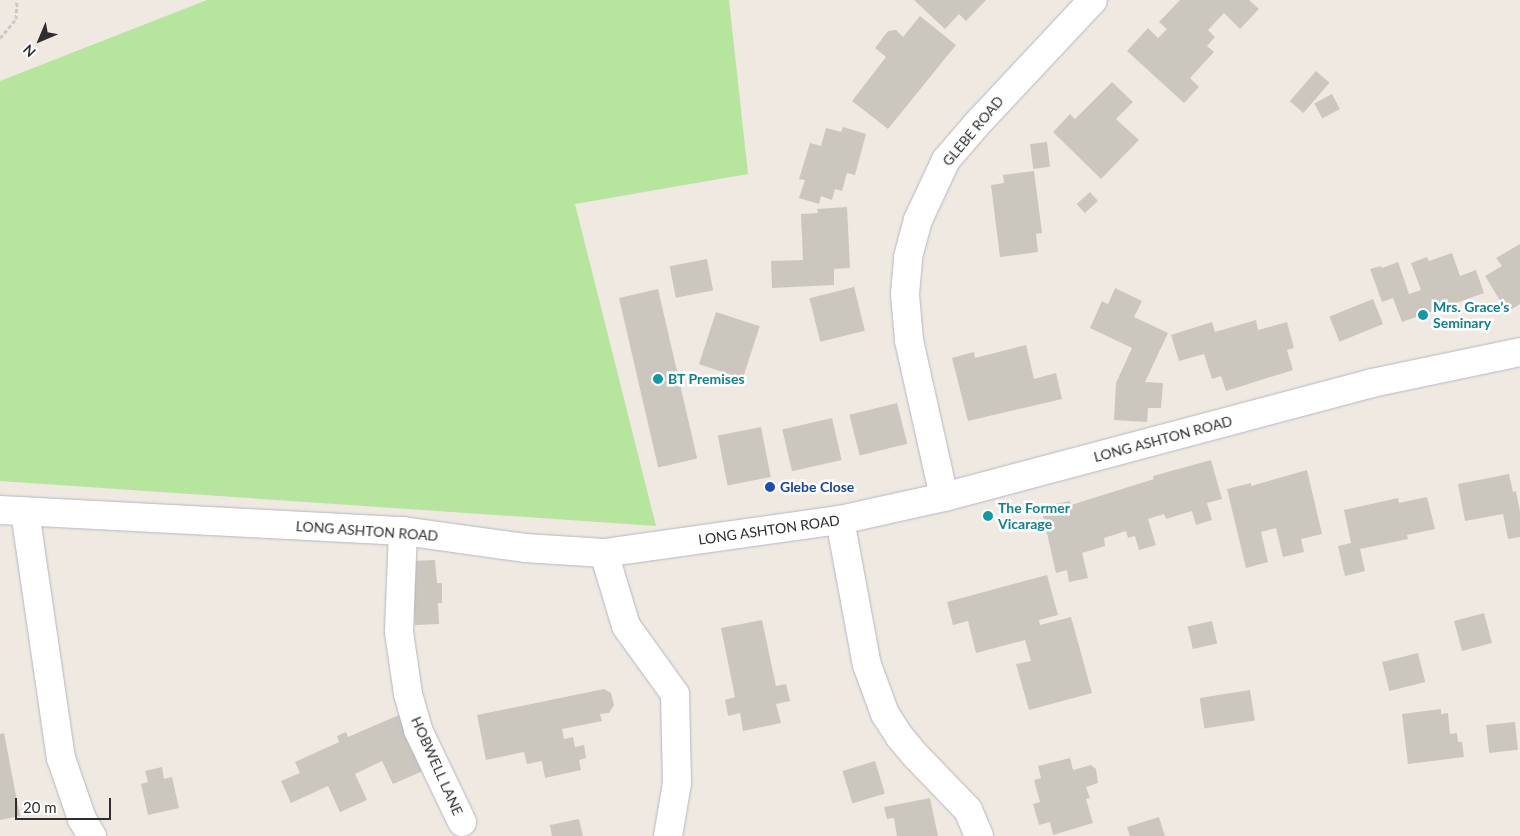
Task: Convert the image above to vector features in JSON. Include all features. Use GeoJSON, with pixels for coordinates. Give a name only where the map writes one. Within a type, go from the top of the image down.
{"type":"FeatureCollection","features":[{"type":"Feature","properties":{"kind":"street","name":"GLEBE ROAD"},"geometry":{"type":"LineString","coordinates":[[944,497],[908,340],[905,294],[908,257],[918,220],[946,160],[976,125],[1093,0]]}},
{"type":"Feature","properties":{"kind":"street","name":"LONG ASHTON ROAD"},"geometry":{"type":"LineString","coordinates":[[12,511],[404,531],[525,548],[604,553],[840,520],[944,497],[1372,383],[1520,352]]}},
{"type":"Feature","properties":{"kind":"street"},"geometry":{"type":"LineString","coordinates":[[12,511],[61,758],[82,819],[92,836]]}},
{"type":"Feature","properties":{"kind":"street"},"geometry":{"type":"LineString","coordinates":[[840,520],[867,665],[885,714],[916,756],[968,810],[979,836]]}},
{"type":"Feature","properties":{"kind":"street","name":"HOBWELL LANE"},"geometry":{"type":"LineString","coordinates":[[404,531],[399,632],[408,694],[418,730],[462,822]]}},
{"type":"Feature","properties":{"kind":"street"},"geometry":{"type":"LineString","coordinates":[[604,553],[626,626],[675,694],[677,783],[668,836]]}},
{"type":"Feature","properties":{"kind":"path"},"geometry":{"type":"LineString","coordinates":[[0,38],[16,19],[17,0]]}},
{"type":"Feature","properties":{"kind":"green space"},"geometry":{"type":"Polygon","coordinates":[[[207,0],[729,0],[748,174],[575,204],[656,526],[0,481],[0,81],[207,0]]]}},
{"type":"Feature","properties":{"kind":"building"},"geometry":{"type":"Polygon","coordinates":[[[914,0],[986,0],[966,21],[959,14],[945,29],[914,0]]]}},
{"type":"Feature","properties":{"kind":"building"},"geometry":{"type":"Polygon","coordinates":[[[1180,0],[1249,0],[1259,9],[1240,29],[1224,13],[1208,30],[1215,37],[1207,46],[1214,52],[1190,78],[1199,87],[1184,103],[1127,51],[1148,28],[1158,38],[1167,29],[1159,22],[1180,0]]]}},
{"type":"Feature","properties":{"kind":"building"},"geometry":{"type":"Polygon","coordinates":[[[920,16],[956,45],[888,129],[852,101],[886,57],[875,48],[888,31],[896,30],[903,37],[920,16]]]}},
{"type":"Feature","properties":{"kind":"building"},"geometry":{"type":"Polygon","coordinates":[[[1316,71],[1330,83],[1303,113],[1290,101],[1316,71]]]}},
{"type":"Feature","properties":{"kind":"building"},"geometry":{"type":"Polygon","coordinates":[[[1112,82],[1133,102],[1116,119],[1139,140],[1101,179],[1053,132],[1070,114],[1075,119],[1112,82]]]}},
{"type":"Feature","properties":{"kind":"building"},"geometry":{"type":"Polygon","coordinates":[[[1332,94],[1340,109],[1322,118],[1314,103],[1332,94]]]}},
{"type":"Feature","properties":{"kind":"building"},"geometry":{"type":"Polygon","coordinates":[[[843,127],[866,134],[855,175],[847,173],[842,191],[835,189],[832,200],[821,196],[819,204],[799,198],[805,180],[799,179],[810,143],[821,146],[826,128],[841,132],[843,127]]]}},
{"type":"Feature","properties":{"kind":"building"},"geometry":{"type":"Polygon","coordinates":[[[1047,142],[1050,167],[1033,169],[1030,144],[1047,142]]]}},
{"type":"Feature","properties":{"kind":"building"},"geometry":{"type":"Polygon","coordinates":[[[1034,171],[1042,233],[1036,234],[1038,252],[1000,257],[991,185],[1004,183],[1003,175],[1034,171]]]}},
{"type":"Feature","properties":{"kind":"building"},"geometry":{"type":"Polygon","coordinates":[[[1090,192],[1098,201],[1085,213],[1077,204],[1090,192]]]}},
{"type":"Feature","properties":{"kind":"building"},"geometry":{"type":"Polygon","coordinates":[[[847,207],[850,268],[834,269],[834,285],[772,288],[771,261],[803,260],[801,214],[818,213],[817,209],[847,207]]]}},
{"type":"Feature","properties":{"kind":"building"},"geometry":{"type":"Polygon","coordinates":[[[1520,244],[1520,304],[1507,312],[1485,276],[1502,266],[1496,258],[1520,244]]]}},
{"type":"Feature","properties":{"kind":"building"},"geometry":{"type":"Polygon","coordinates":[[[1452,253],[1460,276],[1476,270],[1484,293],[1402,322],[1393,298],[1382,302],[1370,269],[1381,266],[1382,268],[1398,262],[1409,294],[1421,290],[1411,263],[1427,257],[1429,261],[1452,253]]]}},
{"type":"Feature","properties":{"kind":"building"},"geometry":{"type":"Polygon","coordinates":[[[707,259],[713,290],[676,298],[670,266],[707,259]]]}},
{"type":"Feature","properties":{"kind":"building"},"geometry":{"type":"Polygon","coordinates":[[[854,287],[865,331],[820,342],[809,298],[854,287]]]}},
{"type":"Feature","properties":{"kind":"building"},"geometry":{"type":"Polygon","coordinates":[[[1115,288],[1142,301],[1134,317],[1168,333],[1145,382],[1163,383],[1161,408],[1148,408],[1147,422],[1114,420],[1116,383],[1132,348],[1090,328],[1102,301],[1108,304],[1115,288]]]}},
{"type":"Feature","properties":{"kind":"building","name":"BT Premises"},"geometry":{"type":"Polygon","coordinates":[[[658,289],[697,459],[658,468],[619,298],[658,289]]]}},
{"type":"Feature","properties":{"kind":"building"},"geometry":{"type":"Polygon","coordinates":[[[1373,299],[1383,324],[1340,342],[1329,317],[1373,299]]]}},
{"type":"Feature","properties":{"kind":"building"},"geometry":{"type":"Polygon","coordinates":[[[716,312],[760,326],[743,379],[699,364],[716,312]]]}},
{"type":"Feature","properties":{"kind":"building"},"geometry":{"type":"Polygon","coordinates":[[[1256,320],[1258,330],[1287,322],[1294,348],[1287,350],[1293,370],[1226,391],[1221,376],[1212,379],[1204,354],[1179,361],[1171,335],[1212,322],[1215,332],[1256,320]]]}},
{"type":"Feature","properties":{"kind":"building"},"geometry":{"type":"Polygon","coordinates":[[[1026,345],[1034,379],[1056,373],[1062,399],[968,421],[952,358],[974,352],[975,358],[1026,345]]]}},
{"type":"Feature","properties":{"kind":"building"},"geometry":{"type":"Polygon","coordinates":[[[897,403],[907,444],[860,456],[849,415],[897,403]]]}},
{"type":"Feature","properties":{"kind":"building"},"geometry":{"type":"Polygon","coordinates":[[[832,418],[842,460],[792,471],[782,429],[832,418]]]}},
{"type":"Feature","properties":{"kind":"building"},"geometry":{"type":"Polygon","coordinates":[[[761,427],[771,477],[728,485],[718,435],[761,427]]]}},
{"type":"Feature","properties":{"kind":"building"},"geometry":{"type":"Polygon","coordinates":[[[1211,460],[1222,499],[1207,503],[1212,520],[1196,525],[1192,511],[1166,519],[1164,514],[1148,519],[1156,545],[1139,550],[1135,536],[1128,538],[1126,531],[1104,538],[1105,546],[1082,553],[1088,578],[1069,582],[1067,570],[1056,573],[1041,507],[1070,501],[1071,505],[1154,479],[1153,476],[1211,460]]]}},
{"type":"Feature","properties":{"kind":"building"},"geometry":{"type":"Polygon","coordinates":[[[1307,470],[1322,534],[1301,539],[1304,552],[1283,557],[1276,528],[1261,532],[1268,562],[1246,568],[1227,489],[1251,483],[1251,486],[1307,470]]]}},
{"type":"Feature","properties":{"kind":"building"},"geometry":{"type":"Polygon","coordinates":[[[1509,474],[1513,492],[1516,491],[1520,512],[1520,537],[1508,539],[1503,514],[1465,521],[1458,484],[1509,474]]]}},
{"type":"Feature","properties":{"kind":"building"},"geometry":{"type":"Polygon","coordinates":[[[1427,497],[1435,529],[1407,535],[1408,539],[1360,549],[1365,571],[1345,576],[1338,546],[1351,543],[1344,510],[1398,498],[1399,503],[1427,497]]]}},
{"type":"Feature","properties":{"kind":"building"},"geometry":{"type":"Polygon","coordinates":[[[435,560],[437,583],[442,583],[442,603],[438,603],[439,624],[415,625],[412,561],[435,560]]]}},
{"type":"Feature","properties":{"kind":"building"},"geometry":{"type":"Polygon","coordinates":[[[1047,575],[1058,615],[1039,620],[1040,625],[1071,617],[1092,693],[1029,710],[1016,664],[1031,661],[1025,640],[976,653],[968,621],[953,625],[947,602],[1047,575]]]}},
{"type":"Feature","properties":{"kind":"building"},"geometry":{"type":"Polygon","coordinates":[[[1484,613],[1492,643],[1462,651],[1454,621],[1484,613]]]}},
{"type":"Feature","properties":{"kind":"building"},"geometry":{"type":"Polygon","coordinates":[[[762,620],[776,686],[786,684],[790,701],[776,704],[781,723],[743,731],[740,713],[728,716],[725,700],[735,697],[721,628],[762,620]]]}},
{"type":"Feature","properties":{"kind":"building"},"geometry":{"type":"Polygon","coordinates":[[[1212,621],[1217,643],[1193,649],[1188,627],[1212,621]]]}},
{"type":"Feature","properties":{"kind":"building"},"geometry":{"type":"Polygon","coordinates":[[[1418,653],[1425,682],[1389,691],[1382,662],[1418,653]]]}},
{"type":"Feature","properties":{"kind":"building"},"geometry":{"type":"Polygon","coordinates":[[[604,689],[611,693],[614,705],[609,713],[600,714],[602,721],[562,729],[564,739],[573,737],[575,747],[584,745],[586,758],[579,760],[581,770],[545,778],[542,761],[527,764],[524,752],[486,760],[477,715],[604,689]]]}},
{"type":"Feature","properties":{"kind":"building"},"geometry":{"type":"Polygon","coordinates":[[[1250,690],[1255,721],[1204,729],[1200,698],[1250,690]]]}},
{"type":"Feature","properties":{"kind":"building"},"geometry":{"type":"Polygon","coordinates":[[[1441,709],[1441,714],[1448,713],[1450,734],[1457,733],[1458,742],[1462,742],[1464,757],[1408,764],[1402,714],[1441,709]]]}},
{"type":"Feature","properties":{"kind":"building"},"geometry":{"type":"Polygon","coordinates":[[[399,715],[423,771],[393,784],[382,761],[355,774],[367,800],[340,812],[328,786],[291,803],[281,781],[300,773],[295,762],[339,742],[337,736],[346,732],[348,737],[399,715]]]}},
{"type":"Feature","properties":{"kind":"building"},"geometry":{"type":"Polygon","coordinates":[[[1515,722],[1518,750],[1489,753],[1486,725],[1515,722]]]}},
{"type":"Feature","properties":{"kind":"building"},"geometry":{"type":"Polygon","coordinates":[[[4,733],[20,816],[0,820],[0,734],[4,733]]]}},
{"type":"Feature","properties":{"kind":"building"},"geometry":{"type":"Polygon","coordinates":[[[1070,758],[1073,770],[1091,765],[1096,769],[1098,783],[1086,787],[1090,798],[1086,799],[1093,823],[1053,835],[1050,822],[1039,825],[1033,804],[1040,802],[1034,780],[1041,778],[1038,766],[1070,758]]]}},
{"type":"Feature","properties":{"kind":"building"},"geometry":{"type":"Polygon","coordinates":[[[875,761],[885,794],[852,803],[842,771],[875,761]]]}},
{"type":"Feature","properties":{"kind":"building"},"geometry":{"type":"Polygon","coordinates":[[[162,767],[164,779],[172,777],[179,808],[148,815],[141,784],[148,782],[145,771],[162,767]]]}},
{"type":"Feature","properties":{"kind":"building"},"geometry":{"type":"Polygon","coordinates":[[[930,798],[938,836],[897,836],[894,818],[887,819],[884,807],[930,798]]]}},
{"type":"Feature","properties":{"kind":"building"},"geometry":{"type":"Polygon","coordinates":[[[1159,817],[1165,836],[1130,836],[1127,827],[1159,817]]]}},
{"type":"Feature","properties":{"kind":"building"},"geometry":{"type":"Polygon","coordinates":[[[579,819],[583,836],[552,836],[550,825],[579,819]]]}},
{"type":"Feature","properties":{"kind":"place","name":"Mrs. Grace’s Seminary"},"geometry":{"type":"Point","coordinates":[1423,315]}},
{"type":"Feature","properties":{"kind":"place","name":"BT Premises"},"geometry":{"type":"Point","coordinates":[658,379]}},
{"type":"Feature","properties":{"kind":"place","name":"Glebe Close"},"geometry":{"type":"Point","coordinates":[770,487]}},
{"type":"Feature","properties":{"kind":"place","name":"The Former Vicarage"},"geometry":{"type":"Point","coordinates":[988,516]}}]}
